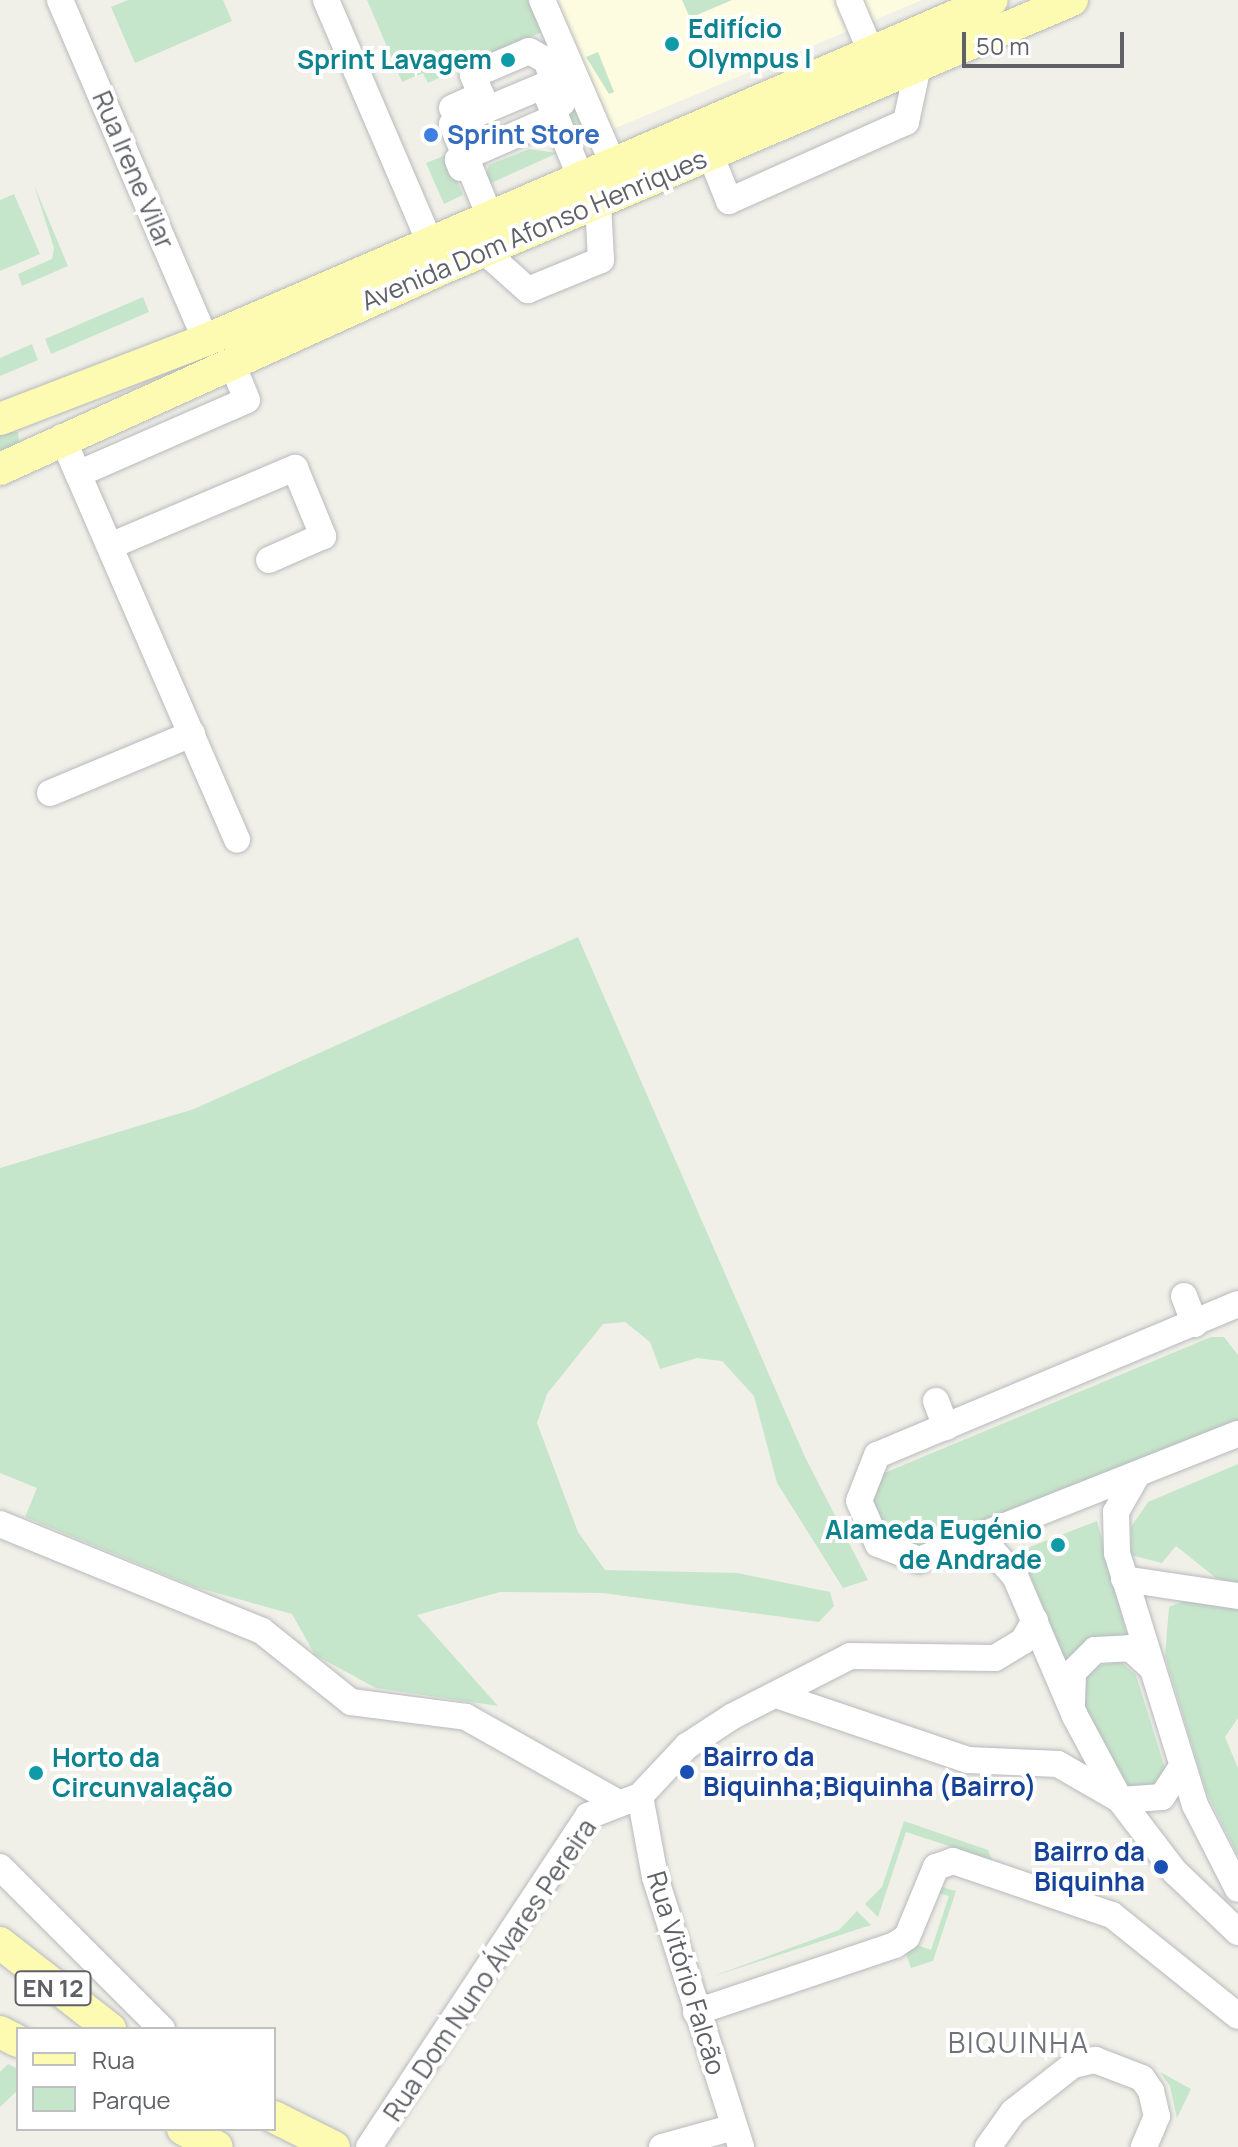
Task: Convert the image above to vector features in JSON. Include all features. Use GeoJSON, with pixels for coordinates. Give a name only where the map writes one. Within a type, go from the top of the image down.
{"type":"FeatureCollection","features":[{"type":"Feature","properties":{"kind":"main road","name":"Avenida Dom Afonso Henriques"},"geometry":{"type":"LineString","coordinates":[[0,469],[95,421],[484,251],[589,190],[613,164],[992,0]]}},
{"type":"Feature","properties":{"kind":"main road","name":"Avenida Dom Afonso Henriques"},"geometry":{"type":"LineString","coordinates":[[10,416],[206,340],[490,217],[710,154],[1072,0]]}},
{"type":"Feature","properties":{"kind":"main road"},"geometry":{"type":"LineString","coordinates":[[81,391],[95,421]]}},
{"type":"Feature","properties":{"kind":"main road"},"geometry":{"type":"LineString","coordinates":[[10,416],[35,430],[48,444]]}},
{"type":"Feature","properties":{"kind":"main road","name":"EN 12"},"geometry":{"type":"LineString","coordinates":[[0,1943],[107,2027]]}},
{"type":"Feature","properties":{"kind":"main road"},"geometry":{"type":"LineString","coordinates":[[276,2118],[334,2147]]}},
{"type":"Feature","properties":{"kind":"main road"},"geometry":{"type":"LineString","coordinates":[[187,2131],[217,2147]]}},
{"type":"Feature","properties":{"kind":"street","name":"Rua Irene Vilar"},"geometry":{"type":"LineString","coordinates":[[60,0],[206,340]]}},
{"type":"Feature","properties":{"kind":"street"},"geometry":{"type":"LineString","coordinates":[[326,0],[430,243]]}},
{"type":"Feature","properties":{"kind":"street"},"geometry":{"type":"LineString","coordinates":[[542,0],[613,164]]}},
{"type":"Feature","properties":{"kind":"street"},"geometry":{"type":"LineString","coordinates":[[849,0],[871,52]]}},
{"type":"Feature","properties":{"kind":"street"},"geometry":{"type":"LineString","coordinates":[[484,251],[528,290],[601,260],[589,190],[556,117],[552,71],[529,51],[473,75],[481,95],[446,110],[490,217]]}},
{"type":"Feature","properties":{"kind":"street"},"geometry":{"type":"LineString","coordinates":[[710,154],[729,201],[906,122],[918,66]]}},
{"type":"Feature","properties":{"kind":"street"},"geometry":{"type":"LineString","coordinates":[[463,150],[556,117]]}},
{"type":"Feature","properties":{"kind":"street"},"geometry":{"type":"LineString","coordinates":[[78,474],[247,400],[231,361]]}},
{"type":"Feature","properties":{"kind":"street"},"geometry":{"type":"LineString","coordinates":[[48,444],[78,474],[237,840]]}},
{"type":"Feature","properties":{"kind":"street"},"geometry":{"type":"LineString","coordinates":[[110,546],[295,468],[323,536],[269,560]]}},
{"type":"Feature","properties":{"kind":"street"},"geometry":{"type":"LineString","coordinates":[[50,793],[192,734]]}},
{"type":"Feature","properties":{"kind":"street"},"geometry":{"type":"LineString","coordinates":[[1184,1296],[1195,1324]]}},
{"type":"Feature","properties":{"kind":"street"},"geometry":{"type":"LineString","coordinates":[[844,1469],[1195,1324],[1236,1310]]}},
{"type":"Feature","properties":{"kind":"street"},"geometry":{"type":"LineString","coordinates":[[936,1401],[946,1427]]}},
{"type":"Feature","properties":{"kind":"street"},"geometry":{"type":"LineString","coordinates":[[887,1571],[971,1541],[1238,1434]]}},
{"type":"Feature","properties":{"kind":"street"},"geometry":{"type":"LineString","coordinates":[[877,1455],[860,1485],[867,1528],[885,1550],[919,1560]]}},
{"type":"Feature","properties":{"kind":"street"},"geometry":{"type":"LineString","coordinates":[[1142,1473],[1131,1478],[1116,1512],[1124,1579],[1182,1766],[1238,1889]]}},
{"type":"Feature","properties":{"kind":"street"},"geometry":{"type":"LineString","coordinates":[[0,1524],[214,1607],[262,1631],[351,1702],[466,1717],[628,1799]]}},
{"type":"Feature","properties":{"kind":"street"},"geometry":{"type":"LineString","coordinates":[[971,1541],[1008,1565],[1075,1716],[1120,1800],[1175,1872],[1238,1932]]}},
{"type":"Feature","properties":{"kind":"street"},"geometry":{"type":"LineString","coordinates":[[1124,1579],[1238,1596]]}},
{"type":"Feature","properties":{"kind":"street","name":"Rua Dom Nuno Álvares Pereira"},"geometry":{"type":"LineString","coordinates":[[369,2147],[588,1816],[628,1799],[687,1746],[850,1656],[995,1658],[1023,1641],[1035,1620]]}},
{"type":"Feature","properties":{"kind":"street"},"geometry":{"type":"LineString","coordinates":[[1075,1716],[1070,1679],[1089,1652],[1123,1646],[1150,1666]]}},
{"type":"Feature","properties":{"kind":"street"},"geometry":{"type":"LineString","coordinates":[[776,1695],[968,1760],[1058,1764],[1120,1800],[1162,1797],[1182,1766]]}},
{"type":"Feature","properties":{"kind":"street","name":"Rua Vitório Falcão"},"geometry":{"type":"LineString","coordinates":[[628,1799],[738,2137]]}},
{"type":"Feature","properties":{"kind":"street"},"geometry":{"type":"LineString","coordinates":[[696,2012],[895,1945],[907,1937],[936,1867],[953,1861],[1112,1915],[1238,2016]]}},
{"type":"Feature","properties":{"kind":"street"},"geometry":{"type":"LineString","coordinates":[[0,1867],[95,1966],[160,2027]]}},
{"type":"Feature","properties":{"kind":"street"},"geometry":{"type":"LineString","coordinates":[[988,2147],[1013,2112],[1073,2065],[1095,2060],[1142,2078],[1151,2091],[1157,2116],[1144,2147]]}},
{"type":"Feature","properties":{"kind":"street"},"geometry":{"type":"LineString","coordinates":[[662,2147],[738,2137]]}},
{"type":"Feature","properties":{"kind":"shaded area"},"geometry":{"type":"Polygon","coordinates":[[[531,0],[922,0],[592,138],[531,0]]]}},
{"type":"Feature","properties":{"kind":"green space"},"geometry":{"type":"Polygon","coordinates":[[[128,0],[223,0],[232,21],[135,63],[111,7],[128,0]]]}},
{"type":"Feature","properties":{"kind":"green space"},"geometry":{"type":"Polygon","coordinates":[[[367,0],[531,0],[592,138],[580,143],[569,129],[566,86],[542,32],[428,83],[423,73],[402,82],[367,0]]]}},
{"type":"Feature","properties":{"kind":"green space"},"geometry":{"type":"Polygon","coordinates":[[[682,0],[732,0],[690,18],[682,0]]]}},
{"type":"Feature","properties":{"kind":"green space"},"geometry":{"type":"Polygon","coordinates":[[[598,52],[614,92],[609,94],[586,57],[598,52]]]}},
{"type":"Feature","properties":{"kind":"green space"},"geometry":{"type":"Polygon","coordinates":[[[529,149],[558,153],[482,187],[489,165],[529,149]]]}},
{"type":"Feature","properties":{"kind":"green space"},"geometry":{"type":"Polygon","coordinates":[[[446,155],[463,195],[444,204],[426,163],[446,155]]]}},
{"type":"Feature","properties":{"kind":"green space"},"geometry":{"type":"Polygon","coordinates":[[[34,185],[68,266],[22,286],[18,274],[52,259],[54,248],[34,185]]]}},
{"type":"Feature","properties":{"kind":"green space"},"geometry":{"type":"Polygon","coordinates":[[[14,194],[40,254],[0,271],[0,200],[14,194]]]}},
{"type":"Feature","properties":{"kind":"green space"},"geometry":{"type":"Polygon","coordinates":[[[143,297],[149,312],[51,354],[45,339],[143,297]]]}},
{"type":"Feature","properties":{"kind":"green space"},"geometry":{"type":"Polygon","coordinates":[[[32,344],[38,360],[0,376],[0,358],[32,344]]]}},
{"type":"Feature","properties":{"kind":"green space"},"geometry":{"type":"Polygon","coordinates":[[[0,432],[18,432],[19,445],[0,455],[0,432]]]}},
{"type":"Feature","properties":{"kind":"green space"},"geometry":{"type":"Polygon","coordinates":[[[578,937],[805,1457],[868,1580],[843,1588],[777,1483],[754,1396],[722,1361],[697,1358],[660,1369],[650,1342],[625,1322],[603,1324],[547,1394],[537,1423],[578,1532],[605,1570],[737,1573],[830,1592],[834,1606],[819,1622],[603,1593],[500,1592],[417,1615],[498,1706],[376,1688],[315,1655],[292,1614],[195,1587],[25,1517],[37,1488],[0,1473],[0,1168],[194,1109],[578,937]]]}},
{"type":"Feature","properties":{"kind":"green space"},"geometry":{"type":"Polygon","coordinates":[[[1211,1337],[1224,1337],[1238,1355],[1238,1421],[918,1547],[885,1539],[871,1509],[877,1476],[1211,1337]]]}},
{"type":"Feature","properties":{"kind":"green space"},"geometry":{"type":"Polygon","coordinates":[[[1238,1464],[1238,1585],[1216,1578],[1176,1546],[1162,1563],[1131,1555],[1131,1527],[1148,1502],[1238,1464]]]}},
{"type":"Feature","properties":{"kind":"green space"},"geometry":{"type":"Polygon","coordinates":[[[1097,1521],[1128,1639],[1087,1642],[1063,1665],[1031,1577],[1014,1553],[1097,1521]]]}},
{"type":"Feature","properties":{"kind":"green space"},"geometry":{"type":"Polygon","coordinates":[[[1188,1599],[1238,1608],[1238,1718],[1225,1737],[1238,1768],[1238,1856],[1206,1791],[1165,1656],[1169,1607],[1188,1599]]]}},
{"type":"Feature","properties":{"kind":"green space"},"geometry":{"type":"Polygon","coordinates":[[[1120,1661],[1136,1675],[1165,1768],[1161,1786],[1126,1788],[1080,1696],[1084,1678],[1097,1666],[1120,1661]]]}},
{"type":"Feature","properties":{"kind":"green space"},"geometry":{"type":"Polygon","coordinates":[[[904,1821],[988,1850],[992,1860],[906,1832],[878,1917],[865,1904],[882,1887],[904,1821]]]}},
{"type":"Feature","properties":{"kind":"green space"},"geometry":{"type":"Polygon","coordinates":[[[938,1886],[956,1891],[933,1961],[911,1968],[905,1951],[914,1944],[931,1950],[949,1896],[935,1892],[938,1886]]]}},
{"type":"Feature","properties":{"kind":"green space"},"geometry":{"type":"Polygon","coordinates":[[[857,1911],[871,1925],[711,1977],[839,1930],[857,1911]]]}},
{"type":"Feature","properties":{"kind":"green space"},"geometry":{"type":"Polygon","coordinates":[[[8,2064],[16,2068],[16,2092],[0,2107],[0,2072],[8,2064]]]}},
{"type":"Feature","properties":{"kind":"green space"},"geometry":{"type":"Polygon","coordinates":[[[1160,2072],[1191,2089],[1177,2118],[1170,2086],[1160,2072]]]}},
{"type":"Feature","properties":{"kind":"place","name":"Edifício Olympus I"},"geometry":{"type":"Point","coordinates":[672,44]}},
{"type":"Feature","properties":{"kind":"place","name":"Sprint Lavagem"},"geometry":{"type":"Point","coordinates":[508,60]}},
{"type":"Feature","properties":{"kind":"place","name":"Sprint Store"},"geometry":{"type":"Point","coordinates":[431,135]}},
{"type":"Feature","properties":{"kind":"place","name":"Alameda Eugénio de Andrade"},"geometry":{"type":"Point","coordinates":[1058,1545]}},
{"type":"Feature","properties":{"kind":"place","name":"Bairro da Biquinha;Biquinha (Bairro)"},"geometry":{"type":"Point","coordinates":[687,1772]}},
{"type":"Feature","properties":{"kind":"place","name":"Horto da Circunvalação"},"geometry":{"type":"Point","coordinates":[36,1773]}},
{"type":"Feature","properties":{"kind":"place","name":"Bairro da Biquinha"},"geometry":{"type":"Point","coordinates":[1161,1867]}},
{"type":"Feature","properties":{"kind":"district","name":"BIQUINHA"},"geometry":{"type":"Point","coordinates":[1019,2042]}}]}
